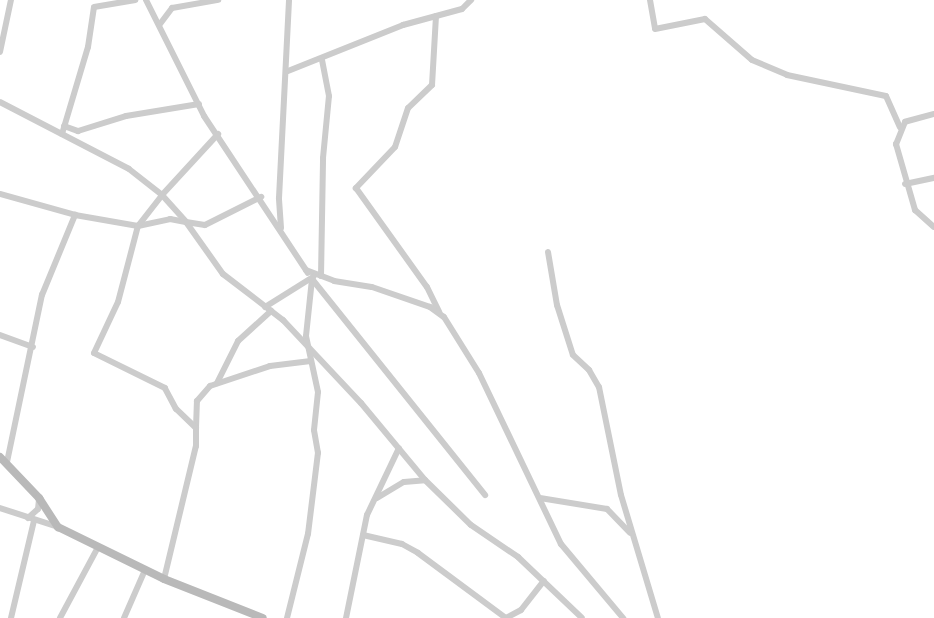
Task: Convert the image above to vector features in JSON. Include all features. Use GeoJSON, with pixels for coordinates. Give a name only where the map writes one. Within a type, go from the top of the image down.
{"type":"FeatureCollection","features":[{"type":"Feature","properties":{"kind":"street"},"geometry":{"type":"LineString","coordinates":[[0,52],[11,0]]}},
{"type":"Feature","properties":{"kind":"street"},"geometry":{"type":"LineString","coordinates":[[63,130],[88,47],[94,7],[135,0]]}},
{"type":"Feature","properties":{"kind":"street"},"geometry":{"type":"LineString","coordinates":[[146,0],[199,104],[261,196],[306,270],[316,276],[372,287],[440,313]]}},
{"type":"Feature","properties":{"kind":"street"},"geometry":{"type":"LineString","coordinates":[[160,24],[172,8],[218,0]]}},
{"type":"Feature","properties":{"kind":"street"},"geometry":{"type":"LineString","coordinates":[[282,232],[280,167],[288,71],[290,0]]}},
{"type":"Feature","properties":{"kind":"street"},"geometry":{"type":"LineString","coordinates":[[288,71],[322,60],[403,25],[462,9],[471,0]]}},
{"type":"Feature","properties":{"kind":"street"},"geometry":{"type":"LineString","coordinates":[[650,0],[655,29],[705,19],[752,60],[787,75],[886,96],[900,127],[896,144],[905,184],[920,218],[934,228]]}},
{"type":"Feature","properties":{"kind":"street"},"geometry":{"type":"LineString","coordinates":[[436,16],[432,85],[408,108],[395,147],[356,188],[427,287],[440,313],[479,373],[561,544],[622,618]]}},
{"type":"Feature","properties":{"kind":"street"},"geometry":{"type":"LineString","coordinates":[[287,618],[308,534],[318,453],[314,430],[318,392],[307,344],[316,276],[329,96],[322,60]]}},
{"type":"Feature","properties":{"kind":"street"},"geometry":{"type":"LineString","coordinates":[[0,102],[63,130],[129,170],[162,195],[186,222],[223,274],[268,309],[307,344],[399,448],[424,480],[471,525],[518,557],[582,618]]}},
{"type":"Feature","properties":{"kind":"street"},"geometry":{"type":"LineString","coordinates":[[63,130],[83,130],[126,116],[199,104]]}},
{"type":"Feature","properties":{"kind":"street"},"geometry":{"type":"LineString","coordinates":[[900,127],[934,114]]}},
{"type":"Feature","properties":{"kind":"street"},"geometry":{"type":"LineString","coordinates":[[196,428],[176,409],[165,388],[94,353],[118,302],[138,226],[162,195],[218,134]]}},
{"type":"Feature","properties":{"kind":"street"},"geometry":{"type":"LineString","coordinates":[[905,184],[934,178]]}},
{"type":"Feature","properties":{"kind":"street"},"geometry":{"type":"LineString","coordinates":[[0,194],[75,215],[138,226],[170,219],[208,224],[261,196]]}},
{"type":"Feature","properties":{"kind":"street"},"geometry":{"type":"LineString","coordinates":[[58,527],[39,498],[3,460],[33,347],[42,295],[75,215]]}},
{"type":"Feature","properties":{"kind":"street"},"geometry":{"type":"LineString","coordinates":[[548,252],[557,305],[573,355],[589,370],[599,387],[632,535],[658,618]]}},
{"type":"Feature","properties":{"kind":"street"},"geometry":{"type":"LineString","coordinates":[[164,579],[196,446],[197,401],[217,383],[238,341],[268,309],[316,276]]}},
{"type":"Feature","properties":{"kind":"street"},"geometry":{"type":"LineString","coordinates":[[316,276],[485,495]]}},
{"type":"Feature","properties":{"kind":"street"},"geometry":{"type":"LineString","coordinates":[[0,335],[33,347]]}},
{"type":"Feature","properties":{"kind":"street"},"geometry":{"type":"LineString","coordinates":[[217,383],[270,366],[311,362]]}},
{"type":"Feature","properties":{"kind":"street"},"geometry":{"type":"LineString","coordinates":[[346,618],[363,535],[374,500],[399,448]]}},
{"type":"Feature","properties":{"kind":"street"},"geometry":{"type":"LineString","coordinates":[[374,500],[394,486],[424,480]]}},
{"type":"Feature","properties":{"kind":"street"},"geometry":{"type":"LineString","coordinates":[[11,618],[31,520],[38,510],[39,498]]}},
{"type":"Feature","properties":{"kind":"street"},"geometry":{"type":"LineString","coordinates":[[540,498],[607,509],[632,535]]}},
{"type":"Feature","properties":{"kind":"street"},"geometry":{"type":"LineString","coordinates":[[0,508],[58,527],[164,579],[263,618]]}},
{"type":"Feature","properties":{"kind":"street"},"geometry":{"type":"LineString","coordinates":[[363,535],[402,544],[418,553],[506,618],[521,610],[544,581]]}},
{"type":"Feature","properties":{"kind":"street"},"geometry":{"type":"LineString","coordinates":[[60,618],[98,547]]}},
{"type":"Feature","properties":{"kind":"street"},"geometry":{"type":"LineString","coordinates":[[124,618],[145,570]]}}]}
